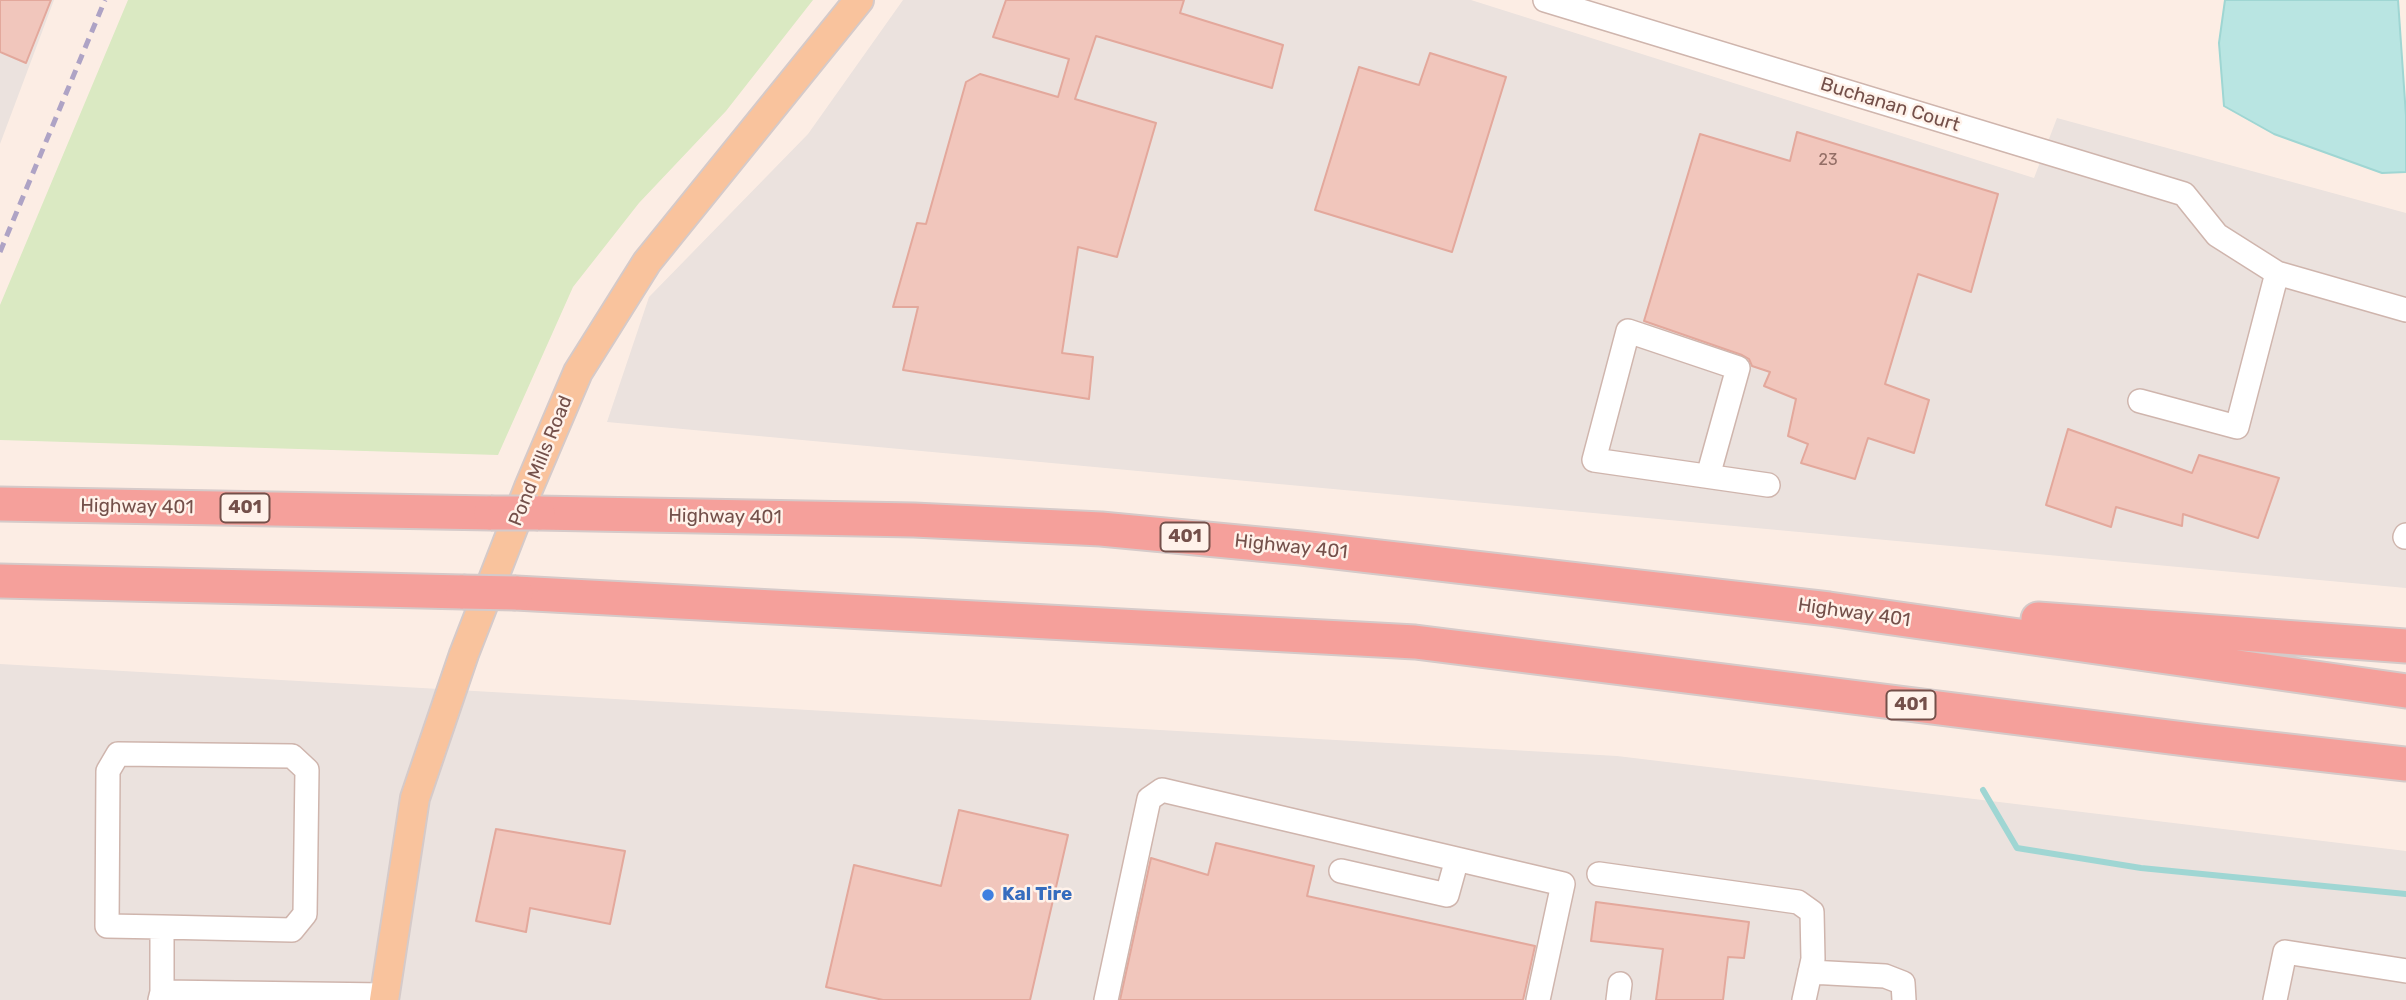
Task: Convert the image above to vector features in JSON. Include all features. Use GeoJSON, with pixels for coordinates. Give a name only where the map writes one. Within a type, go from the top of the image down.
{"type":"FeatureCollection","features":[{"type":"Feature","properties":{"kind":"highway","name":"Highway 401"},"geometry":{"type":"LineString","coordinates":[[0,504],[914,520],[1101,529],[1301,548],[1829,609],[2406,691]]}},
{"type":"Feature","properties":{"kind":"highway","name":"401"},"geometry":{"type":"LineString","coordinates":[[0,581],[516,593],[1415,642],[2201,741],[2406,764]]}},
{"type":"Feature","properties":{"kind":"highway"},"geometry":{"type":"LineString","coordinates":[[1829,609],[1976,615],[2406,646]]}},
{"type":"Feature","properties":{"kind":"highway"},"geometry":{"type":"LineString","coordinates":[[2201,741],[2268,758],[2406,785]]}},
{"type":"Feature","properties":{"kind":"main road","name":"Pond Mills Road"},"geometry":{"type":"LineString","coordinates":[[384,997],[415,798],[464,654],[529,487],[578,372],[647,262],[859,0]]}},
{"type":"Feature","properties":{"kind":"street","name":"Buchanan Court"},"geometry":{"type":"LineString","coordinates":[[1545,0],[2184,194],[2217,235],[2277,273],[2406,310]]}},
{"type":"Feature","properties":{"kind":"street"},"geometry":{"type":"LineString","coordinates":[[2140,401],[2237,427],[2277,273]]}},
{"type":"Feature","properties":{"kind":"street"},"geometry":{"type":"LineString","coordinates":[[1708,476],[1738,368],[1628,331],[1594,460],[1768,485]]}},
{"type":"Feature","properties":{"kind":"street"},"geometry":{"type":"LineString","coordinates":[[118,754],[292,756],[307,770],[305,914],[292,930],[162,927],[107,926],[108,771],[118,754]]}},
{"type":"Feature","properties":{"kind":"street"},"geometry":{"type":"LineString","coordinates":[[1106,1000],[1149,799],[1162,790],[1563,884],[1538,1000]]}},
{"type":"Feature","properties":{"kind":"street"},"geometry":{"type":"LineString","coordinates":[[1341,871],[1447,895],[1457,859]]}},
{"type":"Feature","properties":{"kind":"street"},"geometry":{"type":"LineString","coordinates":[[1599,874],[1798,902],[1812,912],[1813,959],[1804,1000]]}},
{"type":"Feature","properties":{"kind":"street"},"geometry":{"type":"LineString","coordinates":[[162,927],[161,996],[384,997]]}},
{"type":"Feature","properties":{"kind":"street"},"geometry":{"type":"LineString","coordinates":[[2275,1000],[2285,952],[2406,971]]}},
{"type":"Feature","properties":{"kind":"street"},"geometry":{"type":"LineString","coordinates":[[1810,972],[1885,976],[1903,983],[1905,1000]]}},
{"type":"Feature","properties":{"kind":"shaded area"},"geometry":{"type":"Polygon","coordinates":[[[0,0],[54,0],[0,144],[0,0]]]}},
{"type":"Feature","properties":{"kind":"shaded area"},"geometry":{"type":"Polygon","coordinates":[[[903,0],[1471,0],[2034,178],[2057,118],[2406,213],[2406,588],[607,422],[649,297],[808,134],[903,0]]]}},
{"type":"Feature","properties":{"kind":"shaded area"},"geometry":{"type":"Polygon","coordinates":[[[0,664],[1617,756],[2406,851],[2406,1000],[0,1000],[0,664]]]}},
{"type":"Feature","properties":{"kind":"green space"},"geometry":{"type":"Polygon","coordinates":[[[128,0],[813,0],[726,111],[639,203],[573,287],[498,455],[0,440],[0,305],[128,0]]]}},
{"type":"Feature","properties":{"kind":"water"},"geometry":{"type":"Polygon","coordinates":[[[2225,0],[2398,0],[2406,116],[2406,172],[2382,173],[2274,134],[2224,106],[2219,43],[2225,0]]]}},
{"type":"Feature","properties":{"kind":"building"},"geometry":{"type":"Polygon","coordinates":[[[0,0],[51,0],[26,63],[0,52],[0,0]]]}},
{"type":"Feature","properties":{"kind":"building"},"geometry":{"type":"Polygon","coordinates":[[[1006,0],[1184,0],[1180,13],[1283,45],[1272,88],[1096,36],[1075,99],[1156,123],[1117,257],[1078,247],[1062,353],[1093,357],[1089,399],[903,370],[918,307],[893,307],[917,223],[926,224],[966,82],[980,74],[1058,97],[1069,59],[993,37],[1006,0]]]}},
{"type":"Feature","properties":{"kind":"building"},"geometry":{"type":"Polygon","coordinates":[[[1430,53],[1506,77],[1452,252],[1315,210],[1359,67],[1419,85],[1430,53]]]}},
{"type":"Feature","properties":{"kind":"building"},"geometry":{"type":"Polygon","coordinates":[[[1797,132],[1998,194],[1971,292],[1918,274],[1885,384],[1929,400],[1914,453],[1868,438],[1855,479],[1801,463],[1808,444],[1788,436],[1796,399],[1764,386],[1770,372],[1752,366],[1749,359],[1742,355],[1644,321],[1700,134],[1790,161],[1797,132]]]}},
{"type":"Feature","properties":{"kind":"building"},"geometry":{"type":"Polygon","coordinates":[[[2068,429],[2192,473],[2199,455],[2279,478],[2258,538],[2183,514],[2182,526],[2116,507],[2111,527],[2046,505],[2068,429]]]}},
{"type":"Feature","properties":{"kind":"building"},"geometry":{"type":"Polygon","coordinates":[[[959,810],[1068,835],[1030,1000],[883,1000],[826,987],[854,865],[941,886],[959,810]]]}},
{"type":"Feature","properties":{"kind":"building"},"geometry":{"type":"Polygon","coordinates":[[[496,829],[625,851],[610,924],[530,908],[526,932],[476,921],[496,829]]]}},
{"type":"Feature","properties":{"kind":"building"},"geometry":{"type":"Polygon","coordinates":[[[1216,843],[1314,866],[1307,896],[1535,946],[1523,1000],[1120,1000],[1151,858],[1208,875],[1216,843]]]}},
{"type":"Feature","properties":{"kind":"building"},"geometry":{"type":"Polygon","coordinates":[[[1596,902],[1749,922],[1744,958],[1728,957],[1723,1000],[1656,1000],[1663,949],[1591,941],[1596,902]]]}},
{"type":"Feature","properties":{"kind":"waterway"},"geometry":{"type":"LineString","coordinates":[[1983,790],[2017,848],[2141,868],[2406,894]]}},
{"type":"Feature","properties":{"kind":"railway"},"geometry":{"type":"LineString","coordinates":[[0,252],[105,0]]}},
{"type":"Feature","properties":{"kind":"place","name":"Kal Tire"},"geometry":{"type":"Point","coordinates":[988,895]}}]}
